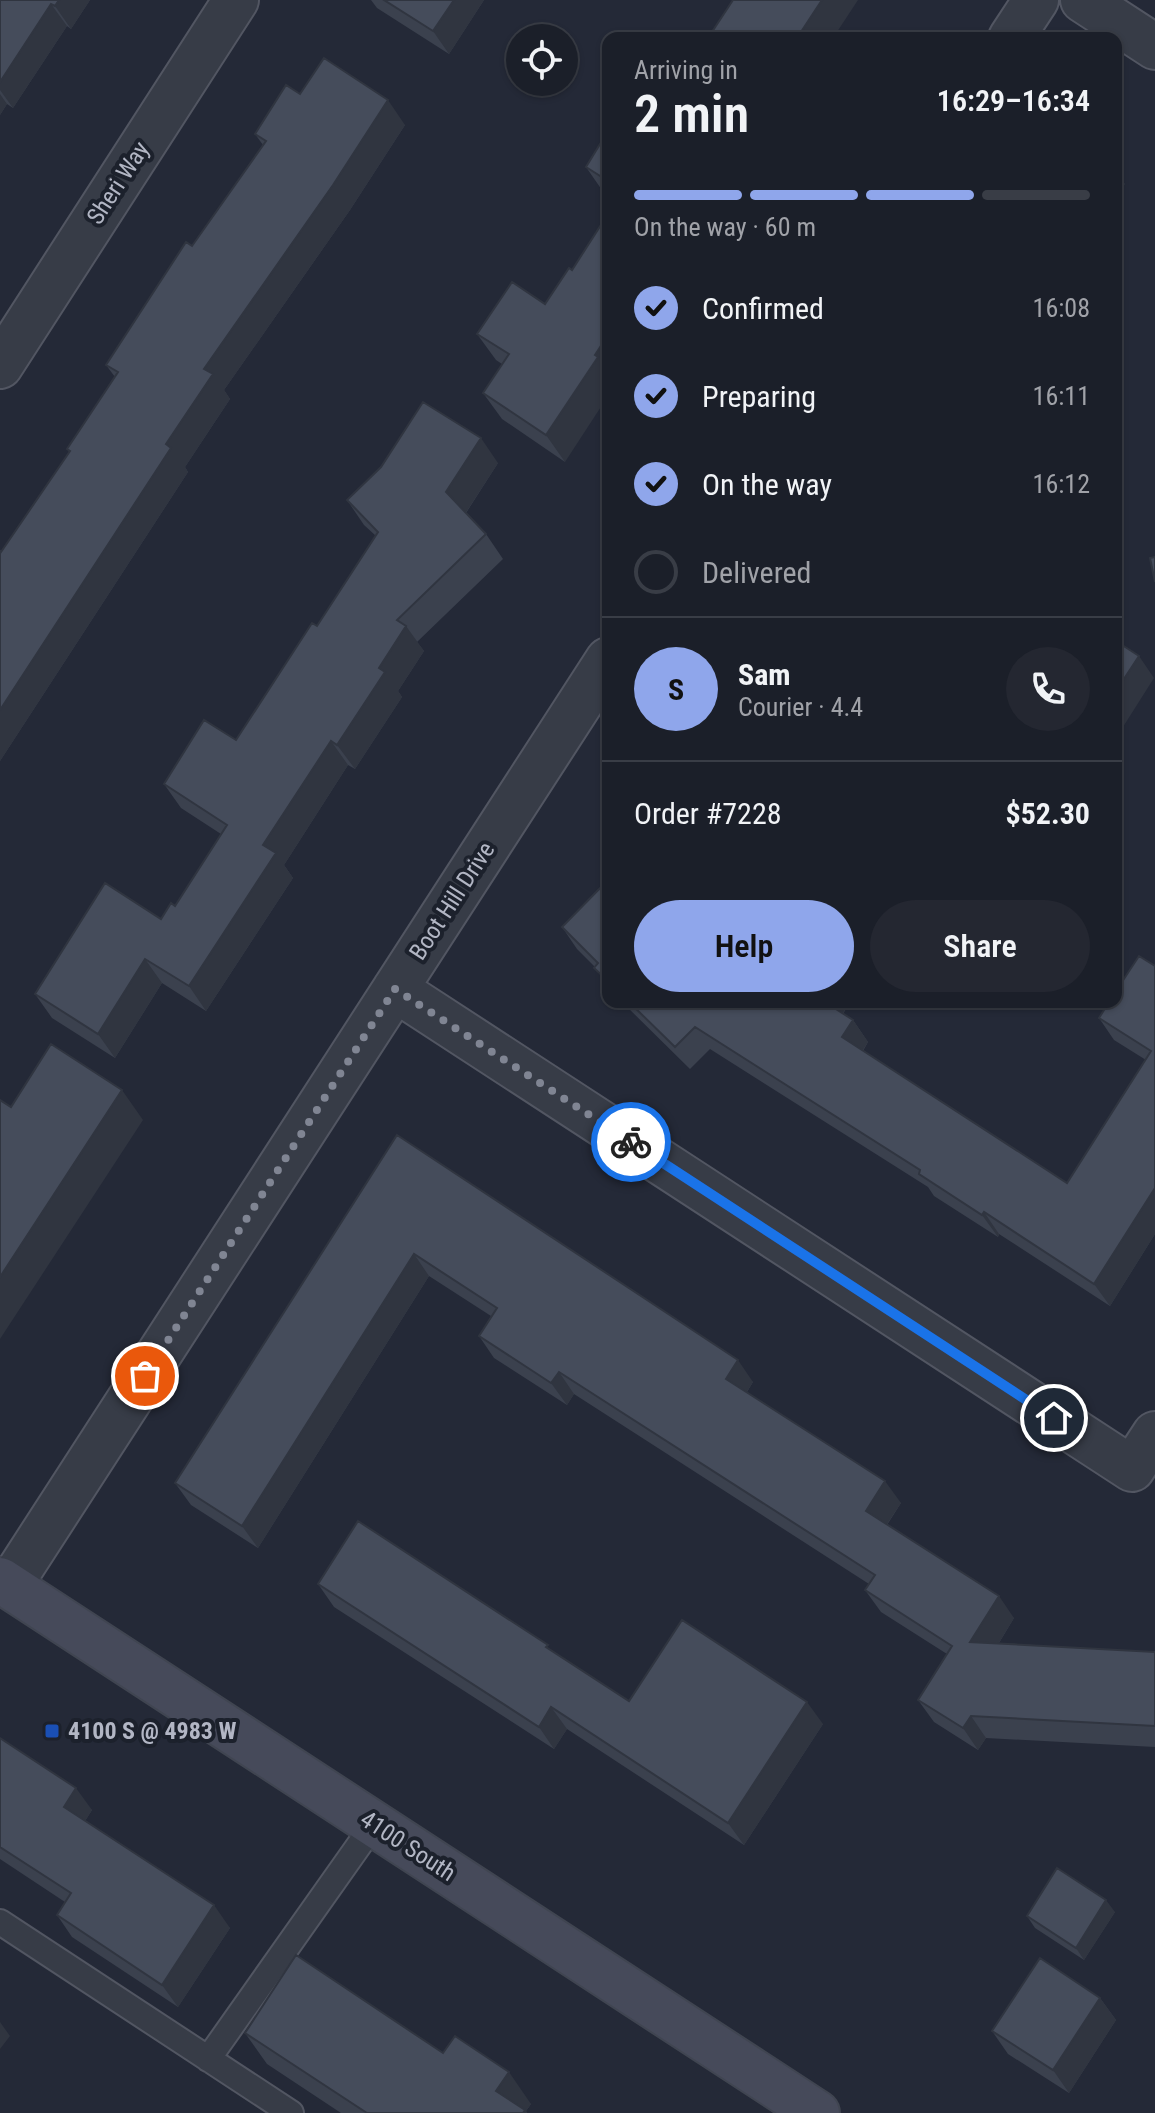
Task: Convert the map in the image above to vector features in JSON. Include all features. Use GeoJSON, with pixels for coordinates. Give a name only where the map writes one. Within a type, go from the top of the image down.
{"type":"FeatureCollection","features":[{"type":"Feature","properties":{"kind":"main road","name":"4100 South"},"geometry":{"type":"LineString","coordinates":[[5,1583],[817,2113]]}},
{"type":"Feature","properties":{"kind":"street","name":"Sheri Way"},"geometry":{"type":"LineString","coordinates":[[0,366],[236,0]]}},
{"type":"Feature","properties":{"kind":"street"},"geometry":{"type":"LineString","coordinates":[[1015,32],[1036,0]]}},
{"type":"Feature","properties":{"kind":"street"},"geometry":{"type":"LineString","coordinates":[[1083,0],[1155,47]]}},
{"type":"Feature","properties":{"kind":"street","name":"Boot Hill Drive"},"geometry":{"type":"LineString","coordinates":[[5,1583],[602,669]]}},
{"type":"Feature","properties":{"kind":"street"},"geometry":{"type":"LineString","coordinates":[[395,989],[1132,1469],[1155,1434]]}},
{"type":"Feature","properties":{"kind":"lane"},"geometry":{"type":"LineString","coordinates":[[208,2059],[374,1824]]}},
{"type":"Feature","properties":{"kind":"lane"},"geometry":{"type":"LineString","coordinates":[[0,1922],[291,2113]]}},
{"type":"Feature","properties":{"kind":"building"},"geometry":{"type":"Polygon","coordinates":[[[0,0],[59,0],[55,6],[51,4],[0,82],[0,0]]]}},
{"type":"Feature","properties":{"kind":"building"},"geometry":{"type":"Polygon","coordinates":[[[384,0],[454,0],[433,31],[384,0]]]}},
{"type":"Feature","properties":{"kind":"building"},"geometry":{"type":"Polygon","coordinates":[[[733,0],[822,0],[801,32],[712,32],[733,0]]]}},
{"type":"Feature","properties":{"kind":"building"},"geometry":{"type":"Polygon","coordinates":[[[324,58],[388,100],[333,185],[204,369],[213,374],[166,444],[171,448],[0,710],[0,551],[70,451],[67,449],[118,372],[106,365],[186,242],[192,246],[266,141],[255,134],[286,85],[300,94],[324,58]]]}},
{"type":"Feature","properties":{"kind":"building"},"geometry":{"type":"Polygon","coordinates":[[[602,141],[602,177],[586,167],[602,141]]]}},
{"type":"Feature","properties":{"kind":"building"},"geometry":{"type":"Polygon","coordinates":[[[602,223],[602,344],[595,355],[598,357],[546,435],[483,393],[509,354],[477,334],[512,282],[545,304],[569,268],[572,270],[602,223]]]}},
{"type":"Feature","properties":{"kind":"building"},"geometry":{"type":"Polygon","coordinates":[[[423,402],[481,438],[446,492],[486,534],[397,620],[406,626],[379,668],[385,672],[337,745],[331,741],[263,845],[276,853],[189,986],[145,959],[98,1034],[35,994],[105,883],[161,919],[171,903],[175,906],[227,825],[164,784],[204,720],[236,740],[312,623],[317,626],[378,532],[347,500],[381,467],[423,402]]]}},
{"type":"Feature","properties":{"kind":"building"},"geometry":{"type":"Polygon","coordinates":[[[1155,557],[1155,582],[1150,558],[1155,557]]]}},
{"type":"Feature","properties":{"kind":"building"},"geometry":{"type":"Polygon","coordinates":[[[1122,645],[1139,656],[1122,682],[1122,645]]]}},
{"type":"Feature","properties":{"kind":"building"},"geometry":{"type":"Polygon","coordinates":[[[602,886],[602,975],[594,968],[598,963],[562,927],[602,886]]]}},
{"type":"Feature","properties":{"kind":"building"},"geometry":{"type":"Polygon","coordinates":[[[1139,956],[1155,966],[1155,1188],[1094,1284],[984,1212],[982,1215],[919,1174],[920,1170],[695,1027],[675,1047],[635,1008],[834,1008],[853,1020],[842,1037],[1067,1183],[1151,1051],[1099,1018],[1105,1008],[1122,1008],[1122,982],[1139,956]]]}},
{"type":"Feature","properties":{"kind":"building"},"geometry":{"type":"Polygon","coordinates":[[[51,1044],[122,1090],[0,1277],[0,1100],[11,1107],[51,1044]]]}},
{"type":"Feature","properties":{"kind":"building"},"geometry":{"type":"Polygon","coordinates":[[[397,1135],[738,1360],[726,1379],[885,1481],[866,1511],[999,1596],[970,1642],[1155,1652],[1155,1726],[971,1716],[963,1728],[918,1700],[952,1646],[865,1590],[875,1575],[559,1372],[551,1383],[479,1336],[497,1308],[414,1254],[242,1526],[175,1483],[397,1135]]]}},
{"type":"Feature","properties":{"kind":"building"},"geometry":{"type":"Polygon","coordinates":[[[358,1521],[629,1701],[682,1620],[807,1702],[728,1823],[551,1707],[539,1727],[318,1584],[358,1521]]]}},
{"type":"Feature","properties":{"kind":"building"},"geometry":{"type":"Polygon","coordinates":[[[0,1738],[76,1788],[64,1807],[214,1905],[162,1985],[57,1915],[71,1893],[0,1847],[0,1738]]]}},
{"type":"Feature","properties":{"kind":"building"},"geometry":{"type":"Polygon","coordinates":[[[1057,1868],[1106,1900],[1076,1948],[1027,1916],[1057,1868]]]}},
{"type":"Feature","properties":{"kind":"building"},"geometry":{"type":"Polygon","coordinates":[[[296,1955],[443,2053],[455,2036],[509,2072],[496,2091],[525,2110],[523,2113],[367,2113],[245,2033],[296,1955]]]}},
{"type":"Feature","properties":{"kind":"building"},"geometry":{"type":"Polygon","coordinates":[[[1040,1958],[1100,1998],[1053,2070],[992,2031],[1040,1958]]]}},
{"type":"Feature","properties":{"kind":"way so far"},"geometry":{"type":"LineString","coordinates":[[145,1376],[395,989],[631,1142]]}},
{"type":"Feature","properties":{"kind":"place","name":"4100 S @ 4983 W"},"geometry":{"type":"Point","coordinates":[52,1731]}},
{"type":"Feature","properties":{"kind":"route"},"geometry":{"type":"LineString","coordinates":[[631,1142],[1054,1418]]}}]}
